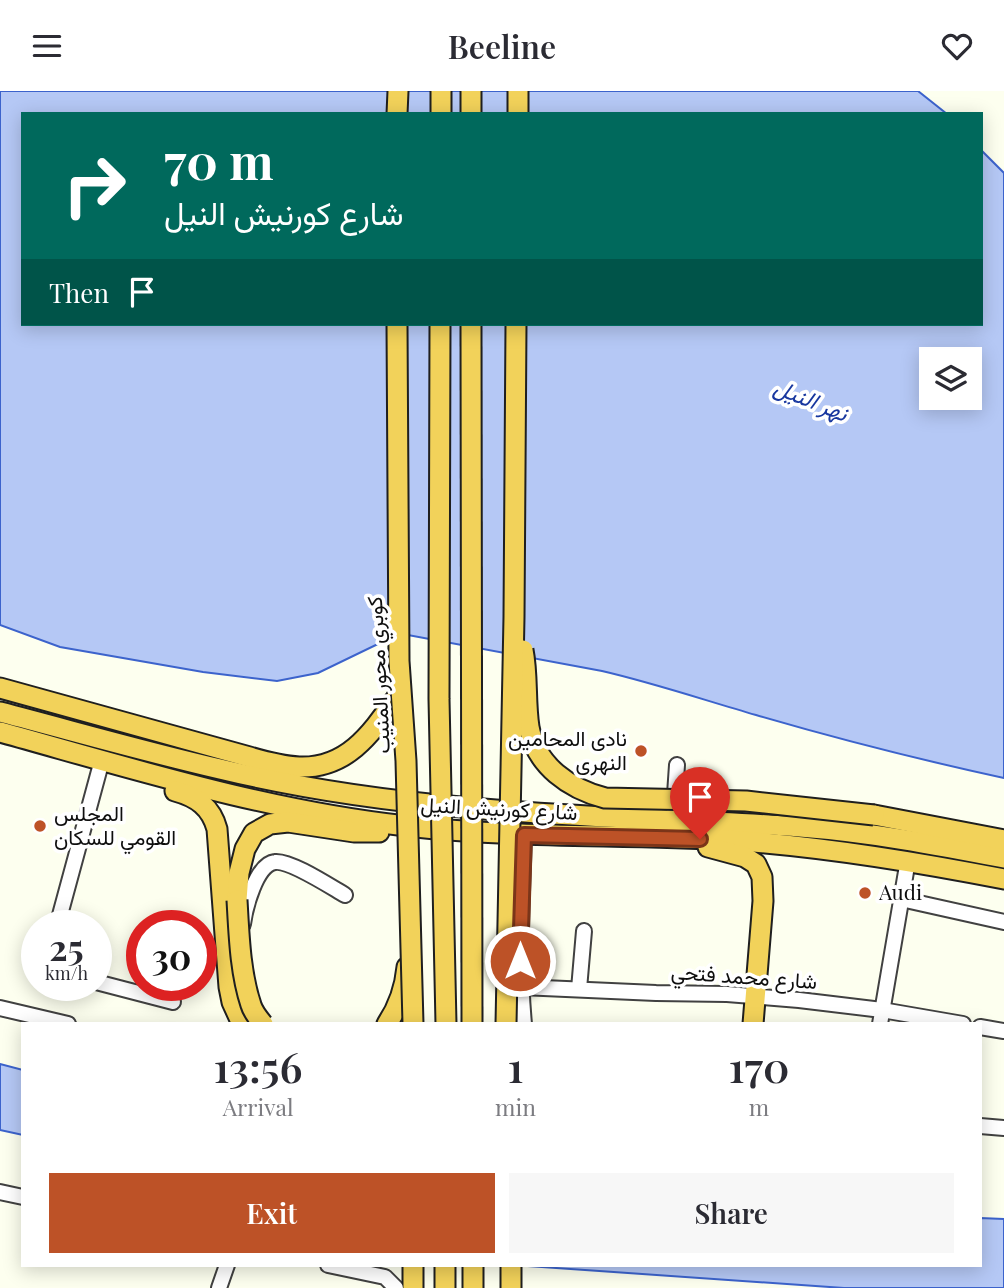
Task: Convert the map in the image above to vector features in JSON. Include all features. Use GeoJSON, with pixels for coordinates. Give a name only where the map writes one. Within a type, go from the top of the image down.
{"type":"FeatureCollection","features":[{"type":"Feature","properties":{"kind":"highway"},"geometry":{"type":"LineString","coordinates":[[397,112],[398,91]]}},
{"type":"Feature","properties":{"kind":"highway"},"geometry":{"type":"LineString","coordinates":[[440,112],[441,91]]}},
{"type":"Feature","properties":{"kind":"highway"},"geometry":{"type":"LineString","coordinates":[[471,91],[471,112]]}},
{"type":"Feature","properties":{"kind":"highway"},"geometry":{"type":"LineString","coordinates":[[518,91],[518,112]]}},
{"type":"Feature","properties":{"kind":"highway","name":"كوبري محور المنيب"},"geometry":{"type":"LineString","coordinates":[[397,326],[398,620],[400,693],[406,761],[413,1022]]}},
{"type":"Feature","properties":{"kind":"highway"},"geometry":{"type":"LineString","coordinates":[[440,326],[439,699],[446,1022]]}},
{"type":"Feature","properties":{"kind":"highway"},"geometry":{"type":"LineString","coordinates":[[471,326],[472,1022]]}},
{"type":"Feature","properties":{"kind":"highway"},"geometry":{"type":"LineString","coordinates":[[506,1022],[514,617],[516,326]]}},
{"type":"Feature","properties":{"kind":"highway"},"geometry":{"type":"LineString","coordinates":[[514,617],[525,659],[529,729],[534,745],[556,774],[587,793],[606,798],[746,801],[874,815],[1004,840]]}},
{"type":"Feature","properties":{"kind":"highway"},"geometry":{"type":"LineString","coordinates":[[0,688],[280,765],[302,767],[323,765],[344,757],[361,744],[400,693]]}},
{"type":"Feature","properties":{"kind":"highway","name":"شارع كورنيش النيل"},"geometry":{"type":"LineString","coordinates":[[0,712],[210,767],[295,784],[378,797],[673,829],[727,840],[908,860],[1004,879]]}},
{"type":"Feature","properties":{"kind":"highway","name":"شارع كورنيش النيل"},"geometry":{"type":"LineString","coordinates":[[0,732],[218,792],[312,812],[406,826],[524,835],[802,827],[902,840],[1004,858]]}},
{"type":"Feature","properties":{"kind":"highway"},"geometry":{"type":"LineString","coordinates":[[105,761],[126,776],[148,785],[192,796],[209,809],[217,829],[229,987],[241,1022]]}},
{"type":"Feature","properties":{"kind":"highway"},"geometry":{"type":"LineString","coordinates":[[259,1022],[251,1007],[241,954],[237,900],[244,849],[254,833],[270,824],[288,822],[354,832],[389,831],[406,826]]}},
{"type":"Feature","properties":{"kind":"highway"},"geometry":{"type":"LineString","coordinates":[[673,829],[745,857],[756,864],[762,877],[763,901],[755,1008]]}},
{"type":"Feature","properties":{"kind":"highway"},"geometry":{"type":"LineString","coordinates":[[388,1022],[400,1003],[406,980],[411,934]]}},
{"type":"Feature","properties":{"kind":"highway"},"geometry":{"type":"LineString","coordinates":[[413,1267],[413,1288]]}},
{"type":"Feature","properties":{"kind":"highway"},"geometry":{"type":"LineString","coordinates":[[445,1267],[445,1288]]}},
{"type":"Feature","properties":{"kind":"highway"},"geometry":{"type":"LineString","coordinates":[[473,1267],[473,1288]]}},
{"type":"Feature","properties":{"kind":"highway"},"geometry":{"type":"LineString","coordinates":[[511,1267],[512,1288]]}},
{"type":"Feature","properties":{"kind":"street"},"geometry":{"type":"LineString","coordinates":[[62,910],[105,761]]}},
{"type":"Feature","properties":{"kind":"street"},"geometry":{"type":"LineString","coordinates":[[673,829],[677,765]]}},
{"type":"Feature","properties":{"kind":"street"},"geometry":{"type":"LineString","coordinates":[[524,835],[520,936],[524,1022]]}},
{"type":"Feature","properties":{"kind":"street"},"geometry":{"type":"LineString","coordinates":[[881,1017],[908,860]]}},
{"type":"Feature","properties":{"kind":"street"},"geometry":{"type":"LineString","coordinates":[[259,1022],[249,1006],[242,984],[241,936],[245,913],[262,869],[270,863],[279,862],[302,870],[345,895]]}},
{"type":"Feature","properties":{"kind":"street"},"geometry":{"type":"LineString","coordinates":[[901,899],[1004,922]]}},
{"type":"Feature","properties":{"kind":"street"},"geometry":{"type":"LineString","coordinates":[[579,989],[584,931]]}},
{"type":"Feature","properties":{"kind":"street"},"geometry":{"type":"LineString","coordinates":[[112,986],[173,1002]]}},
{"type":"Feature","properties":{"kind":"street","name":"شارع محمد فتحي"},"geometry":{"type":"LineString","coordinates":[[521,987],[727,994],[755,1008],[940,1022]]}},
{"type":"Feature","properties":{"kind":"street"},"geometry":{"type":"LineString","coordinates":[[0,1008],[60,1022]]}},
{"type":"Feature","properties":{"kind":"street"},"geometry":{"type":"LineString","coordinates":[[982,1027],[1004,1031]]}},
{"type":"Feature","properties":{"kind":"street"},"geometry":{"type":"LineString","coordinates":[[982,1126],[1004,1128]]}},
{"type":"Feature","properties":{"kind":"street"},"geometry":{"type":"LineString","coordinates":[[0,1192],[21,1197]]}},
{"type":"Feature","properties":{"kind":"street"},"geometry":{"type":"LineString","coordinates":[[219,1288],[227,1267]]}},
{"type":"Feature","properties":{"kind":"street"},"geometry":{"type":"LineString","coordinates":[[338,1267],[385,1277],[396,1288]]}},
{"type":"Feature","properties":{"kind":"water","name":"نهر النيل"},"geometry":{"type":"Polygon","coordinates":[[[0,91],[918,91],[944,112],[21,112],[21,326],[983,326],[983,152],[1004,173],[1004,778],[849,741],[602,671],[408,635],[382,642],[318,673],[277,681],[203,672],[60,647],[0,625],[0,91]]]}},
{"type":"Feature","properties":{"kind":"water"},"geometry":{"type":"Polygon","coordinates":[[[0,1064],[21,1069],[21,1135],[0,1130],[0,1064]]]}},
{"type":"Feature","properties":{"kind":"water"},"geometry":{"type":"Polygon","coordinates":[[[982,1218],[1004,1219],[1004,1288],[844,1288],[542,1267],[982,1267],[982,1218]]]}},
{"type":"Feature","properties":{"kind":"place","name":"نادى المحامين النهرى"},"geometry":{"type":"Point","coordinates":[641,751]}},
{"type":"Feature","properties":{"kind":"place","name":"المجلس القومي للسكان"},"geometry":{"type":"Point","coordinates":[40,826]}},
{"type":"Feature","properties":{"kind":"place","name":"Audi"},"geometry":{"type":"Point","coordinates":[865,893]}},
{"type":"Feature","properties":{"kind":"route"},"geometry":{"type":"LineString","coordinates":[[520,961],[524,835],[700,839]]}}]}
